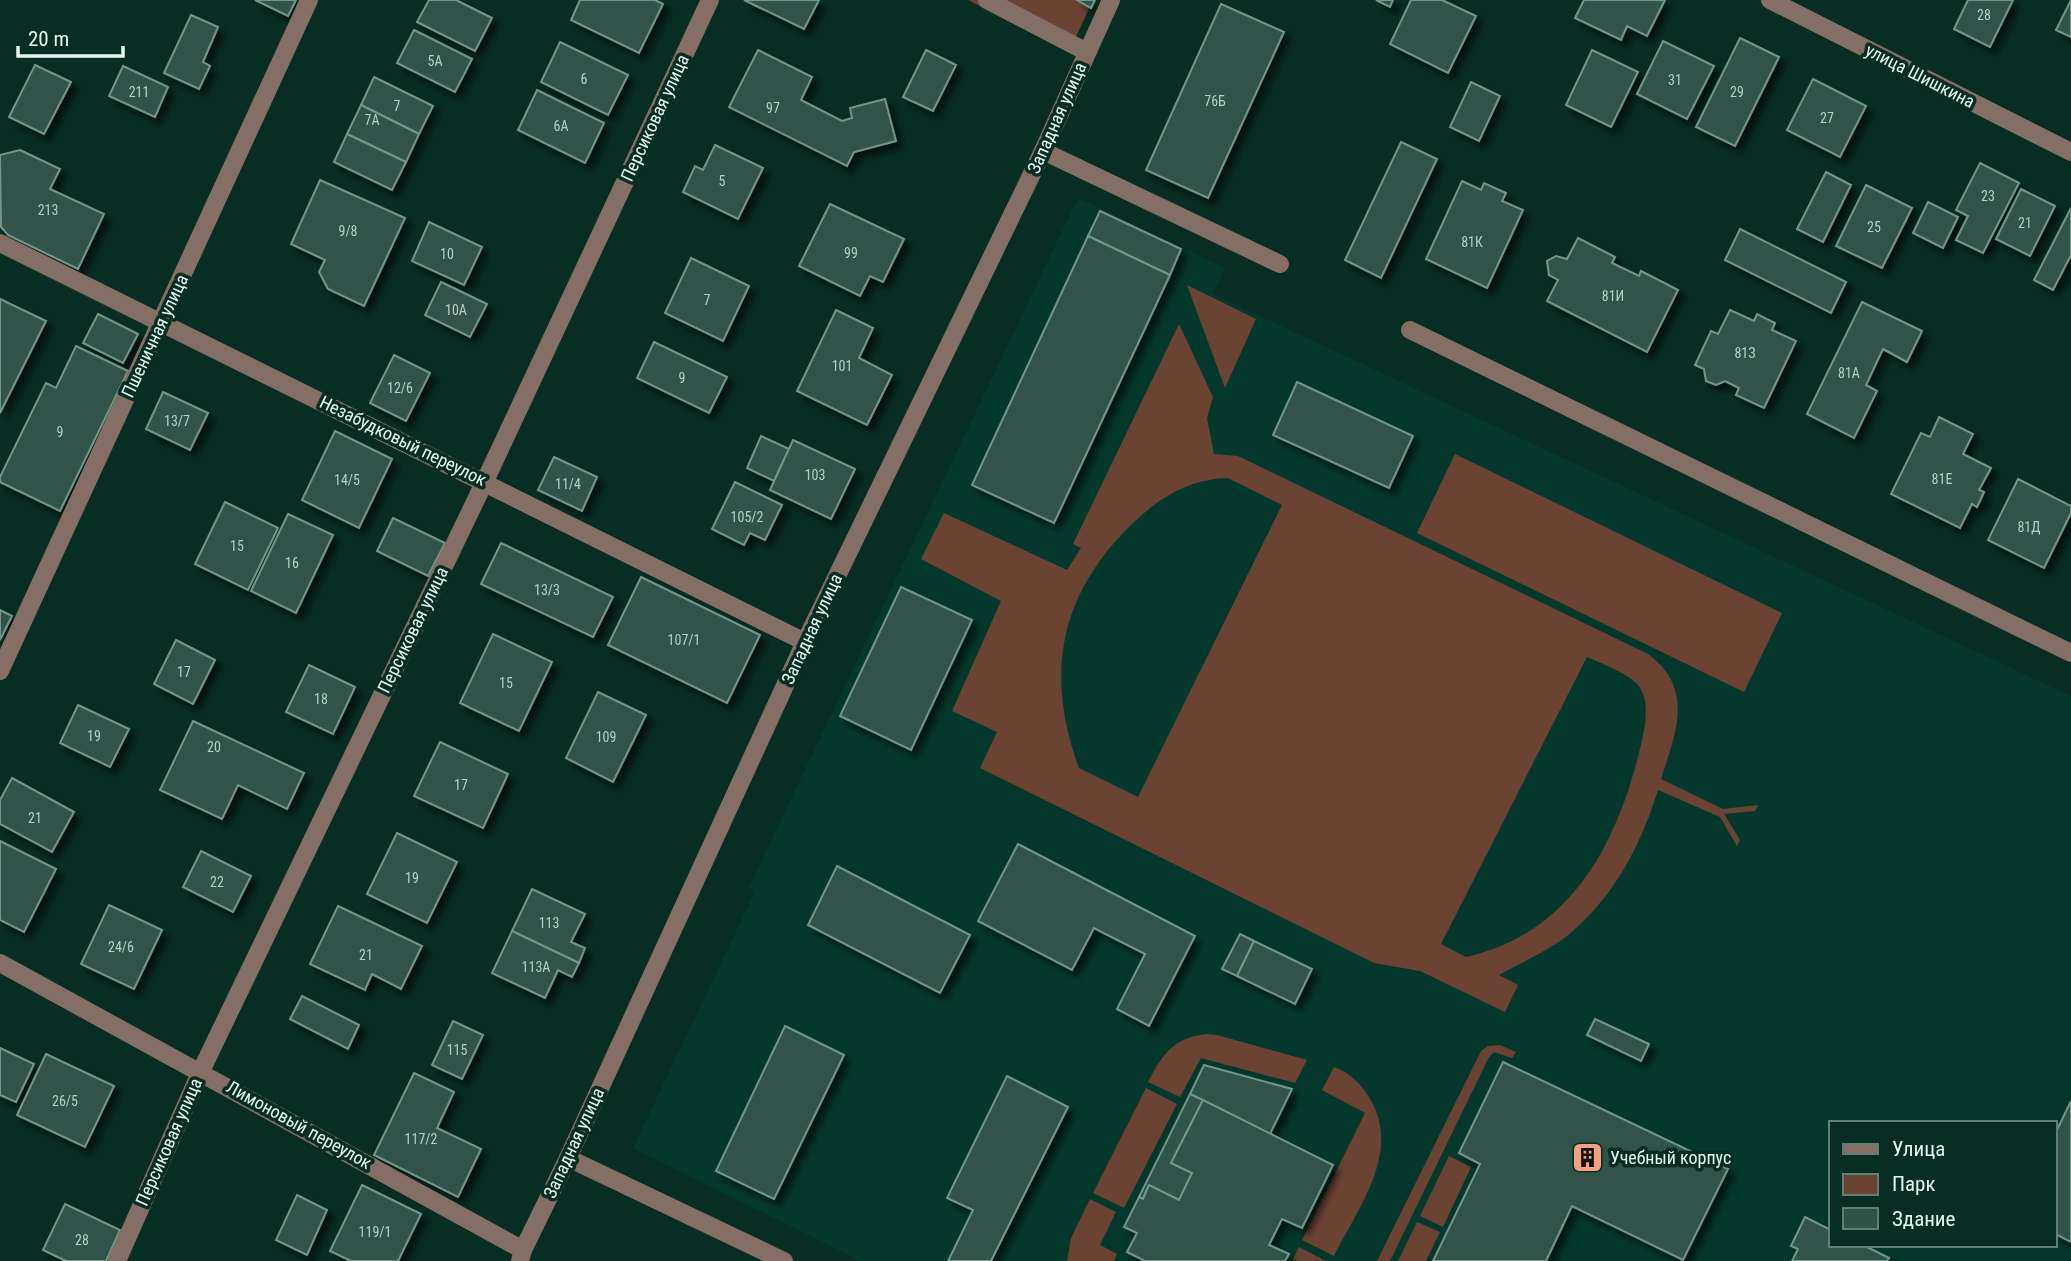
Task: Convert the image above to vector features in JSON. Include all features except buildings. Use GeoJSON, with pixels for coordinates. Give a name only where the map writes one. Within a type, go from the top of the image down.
{"type":"FeatureCollection","features":[{"type":"Feature","properties":{"kind":"street","name":"Пшеничная улица"},"geometry":{"type":"LineString","coordinates":[[0,671],[309,0]]}},
{"type":"Feature","properties":{"kind":"street","name":"Персиковая улица"},"geometry":{"type":"LineString","coordinates":[[117,1261],[201,1071],[485,481],[710,0]]}},
{"type":"Feature","properties":{"kind":"street"},"geometry":{"type":"LineString","coordinates":[[988,0],[1087,52]]}},
{"type":"Feature","properties":{"kind":"street","name":"Западная улица"},"geometry":{"type":"LineString","coordinates":[[522,1255],[805,642],[1043,151],[1111,0]]}},
{"type":"Feature","properties":{"kind":"street","name":"улица Шишкина"},"geometry":{"type":"LineString","coordinates":[[1770,0],[2071,152]]}},
{"type":"Feature","properties":{"kind":"street"},"geometry":{"type":"LineString","coordinates":[[1043,151],[1280,264]]}},
{"type":"Feature","properties":{"kind":"street","name":"Незабудковый переулок"},"geometry":{"type":"LineString","coordinates":[[0,243],[485,481],[805,642]]}},
{"type":"Feature","properties":{"kind":"street"},"geometry":{"type":"LineString","coordinates":[[1410,330],[2071,653]]}},
{"type":"Feature","properties":{"kind":"street","name":"Лимоновый переулок"},"geometry":{"type":"LineString","coordinates":[[0,963],[201,1071],[522,1255]]}},
{"type":"Feature","properties":{"kind":"street"},"geometry":{"type":"LineString","coordinates":[[568,1158],[784,1261]]}},
{"type":"Feature","properties":{"kind":"shaded area"},"geometry":{"type":"Polygon","coordinates":[[[1078,198],[1225,268],[1213,294],[2071,696],[2071,1261],[861,1261],[633,1148],[754,894],[749,887],[1078,198]]]}},
{"type":"Feature","properties":{"kind":"green space"},"geometry":{"type":"Polygon","coordinates":[[[968,0],[1093,0],[1069,52],[968,0]]]}},
{"type":"Feature","properties":{"kind":"green space"},"geometry":{"type":"Polygon","coordinates":[[[1187,285],[1256,319],[1225,388],[1187,285]]]}},
{"type":"Feature","properties":{"kind":"green space"},"geometry":{"type":"Polygon","coordinates":[[[1179,324],[1213,397],[1207,418],[1214,454],[1238,456],[1648,654],[1663,667],[1677,697],[1676,728],[1661,779],[1723,809],[1758,805],[1755,811],[1724,814],[1740,840],[1737,846],[1720,817],[1658,790],[1644,829],[1626,866],[1589,916],[1547,949],[1499,975],[1518,985],[1505,1012],[1420,971],[1374,963],[980,768],[997,732],[952,711],[1001,601],[921,559],[944,513],[1067,570],[1081,548],[1073,544],[1179,324]],[[1228,478],[1201,482],[1176,491],[1133,523],[1108,550],[1089,577],[1065,636],[1061,667],[1062,699],[1068,733],[1079,768],[1138,797],[1282,505],[1228,478]],[[1587,657],[1441,944],[1466,957],[1502,946],[1533,929],[1560,907],[1582,882],[1601,853],[1616,822],[1641,745],[1646,718],[1645,700],[1634,681],[1587,657]]]}},
{"type":"Feature","properties":{"kind":"green space"},"geometry":{"type":"Polygon","coordinates":[[[1455,454],[1782,613],[1744,692],[1417,533],[1455,454]]]}},
{"type":"Feature","properties":{"kind":"green space"},"geometry":{"type":"Polygon","coordinates":[[[1206,1034],[1307,1060],[1295,1083],[1201,1058],[1180,1097],[1148,1082],[1170,1049],[1185,1039],[1206,1034]]]}},
{"type":"Feature","properties":{"kind":"green space"},"geometry":{"type":"Polygon","coordinates":[[[1500,1045],[1516,1052],[1512,1058],[1494,1052],[1489,1057],[1390,1261],[1377,1261],[1481,1051],[1488,1046],[1500,1045]]]}},
{"type":"Feature","properties":{"kind":"green space"},"geometry":{"type":"Polygon","coordinates":[[[1334,1067],[1350,1076],[1367,1094],[1379,1119],[1381,1139],[1373,1179],[1334,1256],[1302,1240],[1365,1113],[1322,1090],[1334,1067]]]}},
{"type":"Feature","properties":{"kind":"green space"},"geometry":{"type":"Polygon","coordinates":[[[1146,1088],[1177,1104],[1124,1208],[1093,1193],[1146,1088]]]}},
{"type":"Feature","properties":{"kind":"green space"},"geometry":{"type":"Polygon","coordinates":[[[1449,1156],[1471,1167],[1443,1227],[1420,1216],[1449,1156]]]}},
{"type":"Feature","properties":{"kind":"green space"},"geometry":{"type":"Polygon","coordinates":[[[1090,1199],[1116,1212],[1100,1245],[1117,1254],[1114,1261],[1067,1261],[1071,1238],[1090,1199]]]}},
{"type":"Feature","properties":{"kind":"green space"},"geometry":{"type":"Polygon","coordinates":[[[1417,1222],[1440,1232],[1426,1261],[1398,1261],[1417,1222]]]}},
{"type":"Feature","properties":{"kind":"green space"},"geometry":{"type":"Polygon","coordinates":[[[1299,1247],[1326,1261],[1292,1261],[1299,1247]]]}},
{"type":"Feature","properties":{"kind":"place","name":"Учебный корпус"},"geometry":{"type":"Point","coordinates":[1587,1158]}}]}
